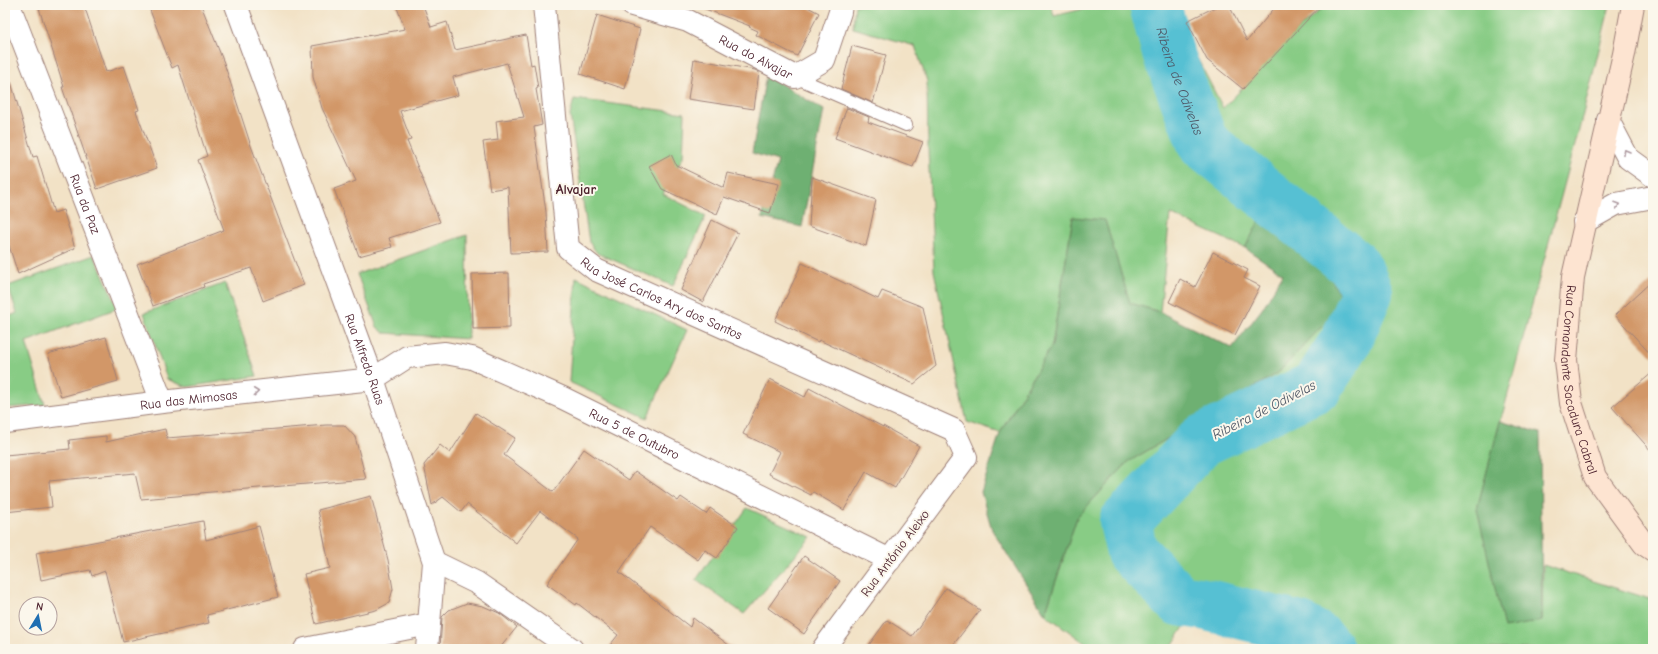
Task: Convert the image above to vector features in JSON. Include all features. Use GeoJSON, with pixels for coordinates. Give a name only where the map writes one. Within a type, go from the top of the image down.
{"type":"FeatureCollection","features":[{"type":"Feature","properties":{"kind":"main road","name":"Rua Comandante Sacadura Cabral"},"geometry":{"type":"LineString","coordinates":[[1633,5],[1624,54],[1572,277],[1566,360],[1571,403],[1595,477],[1644,544],[1653,550]]}},
{"type":"Feature","properties":{"kind":"street","name":"Rua da Paz"},"geometry":{"type":"LineString","coordinates":[[9,5],[162,402]]}},
{"type":"Feature","properties":{"kind":"street","name":"Rua Alfredo Ruas"},"geometry":{"type":"LineString","coordinates":[[236,5],[373,379],[434,562]]}},
{"type":"Feature","properties":{"kind":"street","name":"Rua José Carlos Ary dos Santos"},"geometry":{"type":"LineString","coordinates":[[544,5],[568,248],[596,270],[954,430],[966,456]]}},
{"type":"Feature","properties":{"kind":"street","name":"Rua do Alvajar"},"geometry":{"type":"LineString","coordinates":[[632,5],[688,21],[795,76],[824,60],[841,5]]}},
{"type":"Feature","properties":{"kind":"street"},"geometry":{"type":"LineString","coordinates":[[1608,120],[1628,158],[1653,176]]}},
{"type":"Feature","properties":{"kind":"street"},"geometry":{"type":"LineString","coordinates":[[1584,222],[1616,204],[1653,197]]}},
{"type":"Feature","properties":{"kind":"street","name":"Rua 5 de Outubro"},"geometry":{"type":"LineString","coordinates":[[373,379],[406,357],[445,353],[472,358],[564,398],[890,560]]}},
{"type":"Feature","properties":{"kind":"street","name":"Rua das Mimosas"},"geometry":{"type":"LineString","coordinates":[[5,422],[162,402],[373,379]]}},
{"type":"Feature","properties":{"kind":"street","name":"Rua António Aleixo"},"geometry":{"type":"LineString","coordinates":[[823,649],[966,456]]}},
{"type":"Feature","properties":{"kind":"street"},"geometry":{"type":"LineString","coordinates":[[427,649],[434,562],[477,583],[572,649]]}},
{"type":"Feature","properties":{"kind":"street"},"geometry":{"type":"LineString","coordinates":[[305,649],[429,624]]}},
{"type":"Feature","properties":{"kind":"lane"},"geometry":{"type":"LineString","coordinates":[[795,76],[906,125]]}},
{"type":"Feature","properties":{"kind":"green space"},"geometry":{"type":"Polygon","coordinates":[[[855,5],[1051,5],[1054,16],[1100,5],[1177,5],[1190,44],[1223,108],[1299,29],[1326,5],[1610,5],[1579,130],[1477,509],[1542,621],[1543,565],[1653,600],[1653,649],[1280,649],[1240,631],[1192,615],[1173,644],[1174,649],[1093,649],[1045,614],[1077,517],[1128,462],[1278,373],[1344,302],[1261,219],[1245,248],[1170,214],[1160,312],[1129,303],[1105,221],[1073,217],[1052,345],[1000,433],[967,422],[934,271],[928,149],[927,81],[915,46],[853,28],[855,5]]]}},
{"type":"Feature","properties":{"kind":"green space"},"geometry":{"type":"Polygon","coordinates":[[[766,75],[824,110],[802,227],[762,218],[778,161],[752,153],[766,75]]]}},
{"type":"Feature","properties":{"kind":"green space"},"geometry":{"type":"Polygon","coordinates":[[[574,99],[685,113],[683,157],[663,194],[706,216],[673,286],[597,253],[589,242],[570,115],[574,99]]]}},
{"type":"Feature","properties":{"kind":"green space"},"geometry":{"type":"Polygon","coordinates":[[[1073,217],[1105,220],[1130,303],[1160,312],[1232,348],[1262,309],[1283,274],[1245,248],[1260,219],[1326,269],[1344,303],[1278,373],[1128,462],[1077,517],[1045,614],[992,530],[981,492],[1000,433],[1052,345],[1073,217]]]}},
{"type":"Feature","properties":{"kind":"green space"},"geometry":{"type":"Polygon","coordinates":[[[467,235],[468,339],[384,333],[377,327],[357,274],[467,235]]]}},
{"type":"Feature","properties":{"kind":"green space"},"geometry":{"type":"Polygon","coordinates":[[[94,255],[118,308],[26,342],[45,405],[5,408],[5,318],[17,313],[8,286],[94,255]]]}},
{"type":"Feature","properties":{"kind":"green space"},"geometry":{"type":"Polygon","coordinates":[[[576,277],[687,330],[647,418],[569,382],[576,277]]]}},
{"type":"Feature","properties":{"kind":"green space"},"geometry":{"type":"Polygon","coordinates":[[[225,283],[257,376],[187,387],[167,379],[144,313],[225,283]]]}},
{"type":"Feature","properties":{"kind":"green space"},"geometry":{"type":"Polygon","coordinates":[[[1500,421],[1540,433],[1542,621],[1504,628],[1477,509],[1500,421]]]}},
{"type":"Feature","properties":{"kind":"green space"},"geometry":{"type":"Polygon","coordinates":[[[747,508],[811,537],[744,614],[696,580],[747,508]]]}},
{"type":"Feature","properties":{"kind":"building"},"geometry":{"type":"Polygon","coordinates":[[[38,5],[84,5],[106,72],[124,66],[139,110],[136,111],[157,168],[97,189],[62,87],[64,87],[38,5]]]}},
{"type":"Feature","properties":{"kind":"building"},"geometry":{"type":"Polygon","coordinates":[[[148,5],[201,5],[224,63],[251,146],[304,285],[263,301],[251,268],[203,284],[204,287],[153,306],[137,264],[224,230],[198,160],[207,156],[178,65],[172,68],[148,5]]]}},
{"type":"Feature","properties":{"kind":"building"},"geometry":{"type":"Polygon","coordinates":[[[396,5],[423,5],[431,27],[447,22],[455,50],[526,35],[531,65],[534,64],[538,88],[536,89],[542,125],[534,127],[546,212],[548,252],[511,253],[508,187],[490,190],[483,142],[498,140],[496,121],[524,117],[507,63],[453,77],[458,95],[400,111],[411,140],[407,141],[440,222],[389,238],[392,247],[359,256],[334,189],[356,181],[322,108],[313,77],[312,46],[405,29],[396,5]]]}},
{"type":"Feature","properties":{"kind":"building"},"geometry":{"type":"Polygon","coordinates":[[[701,5],[804,5],[819,13],[797,56],[756,35],[758,31],[749,27],[750,26],[700,7],[701,5]]]}},
{"type":"Feature","properties":{"kind":"building"},"geometry":{"type":"Polygon","coordinates":[[[1219,5],[1229,5],[1247,41],[1277,5],[1321,5],[1243,89],[1207,60],[1187,21],[1219,5]]]}},
{"type":"Feature","properties":{"kind":"building"},"geometry":{"type":"Polygon","coordinates":[[[597,15],[640,29],[625,89],[580,74],[597,15]]]}},
{"type":"Feature","properties":{"kind":"building"},"geometry":{"type":"Polygon","coordinates":[[[852,46],[886,55],[873,103],[841,89],[852,46]]]}},
{"type":"Feature","properties":{"kind":"building"},"geometry":{"type":"Polygon","coordinates":[[[694,59],[759,72],[754,109],[688,99],[694,59]]]}},
{"type":"Feature","properties":{"kind":"building"},"geometry":{"type":"Polygon","coordinates":[[[5,82],[11,82],[33,157],[37,156],[54,213],[63,210],[75,248],[18,274],[5,233],[5,82]]]}},
{"type":"Feature","properties":{"kind":"building"},"geometry":{"type":"Polygon","coordinates":[[[847,108],[869,117],[868,122],[923,142],[913,167],[835,138],[847,108]]]}},
{"type":"Feature","properties":{"kind":"building"},"geometry":{"type":"Polygon","coordinates":[[[671,154],[676,165],[724,188],[728,173],[779,184],[770,213],[724,197],[717,214],[662,189],[649,166],[671,154]]]}},
{"type":"Feature","properties":{"kind":"building"},"geometry":{"type":"Polygon","coordinates":[[[812,177],[876,200],[866,246],[809,226],[812,177]]]}},
{"type":"Feature","properties":{"kind":"building"},"geometry":{"type":"Polygon","coordinates":[[[712,220],[738,233],[703,302],[681,290],[712,220]]]}},
{"type":"Feature","properties":{"kind":"building"},"geometry":{"type":"Polygon","coordinates":[[[1213,252],[1248,270],[1244,278],[1260,286],[1235,335],[1169,302],[1180,279],[1195,287],[1213,252]]]}},
{"type":"Feature","properties":{"kind":"building"},"geometry":{"type":"Polygon","coordinates":[[[802,263],[878,299],[882,291],[923,307],[936,366],[914,384],[819,340],[818,342],[775,321],[802,263]]]}},
{"type":"Feature","properties":{"kind":"building"},"geometry":{"type":"Polygon","coordinates":[[[509,273],[510,328],[473,329],[472,274],[509,273]]]}},
{"type":"Feature","properties":{"kind":"building"},"geometry":{"type":"Polygon","coordinates":[[[1653,280],[1653,357],[1615,315],[1653,280]]]}},
{"type":"Feature","properties":{"kind":"building"},"geometry":{"type":"Polygon","coordinates":[[[106,337],[118,381],[61,397],[48,354],[106,337]]]}},
{"type":"Feature","properties":{"kind":"building"},"geometry":{"type":"Polygon","coordinates":[[[1653,372],[1653,453],[1612,407],[1653,372]]]}},
{"type":"Feature","properties":{"kind":"building"},"geometry":{"type":"Polygon","coordinates":[[[770,379],[805,397],[809,388],[919,446],[895,488],[866,472],[844,510],[813,492],[811,495],[769,474],[780,452],[743,434],[770,379]]]}},
{"type":"Feature","properties":{"kind":"building"},"geometry":{"type":"Polygon","coordinates":[[[476,413],[515,438],[504,455],[553,492],[584,449],[629,480],[635,471],[678,501],[681,497],[706,514],[710,508],[738,527],[717,558],[705,550],[698,560],[650,527],[619,572],[690,627],[693,618],[734,649],[607,649],[618,635],[577,603],[576,605],[547,584],[578,539],[540,511],[516,543],[467,504],[461,512],[443,497],[432,505],[424,465],[440,445],[450,453],[476,413]]]}},
{"type":"Feature","properties":{"kind":"building"},"geometry":{"type":"Polygon","coordinates":[[[326,425],[344,425],[355,437],[366,479],[141,499],[135,473],[49,481],[52,507],[5,512],[5,455],[70,449],[69,440],[106,436],[106,442],[165,429],[167,438],[326,425]]]}},
{"type":"Feature","properties":{"kind":"building"},"geometry":{"type":"Polygon","coordinates":[[[371,496],[388,560],[393,589],[389,603],[376,610],[316,624],[304,574],[330,568],[318,510],[371,496]]]}},
{"type":"Feature","properties":{"kind":"building"},"geometry":{"type":"Polygon","coordinates":[[[203,521],[206,540],[259,526],[278,597],[207,615],[209,623],[123,642],[105,571],[92,576],[90,570],[41,580],[36,553],[203,521]]]}},
{"type":"Feature","properties":{"kind":"building"},"geometry":{"type":"Polygon","coordinates":[[[804,556],[840,581],[804,634],[768,608],[804,556]]]}},
{"type":"Feature","properties":{"kind":"building"},"geometry":{"type":"Polygon","coordinates":[[[946,588],[980,610],[950,649],[866,649],[887,620],[912,636],[946,588]]]}},
{"type":"Feature","properties":{"kind":"building"},"geometry":{"type":"Polygon","coordinates":[[[467,603],[483,606],[499,613],[517,627],[499,649],[440,649],[442,617],[449,610],[467,603]]]}},
{"type":"Feature","properties":{"kind":"waterway","name":"Ribeira de Odivelas"},"geometry":{"type":"LineString","coordinates":[[1155,5],[1168,53],[1203,143],[1356,267],[1367,293],[1346,341],[1317,386],[1201,441],[1125,522],[1132,552],[1179,600],[1203,604],[1300,628],[1318,638],[1328,649]]}},
{"type":"Feature","properties":{"kind":"district","name":"Alvajar"},"geometry":{"type":"Point","coordinates":[576,189]}}]}
